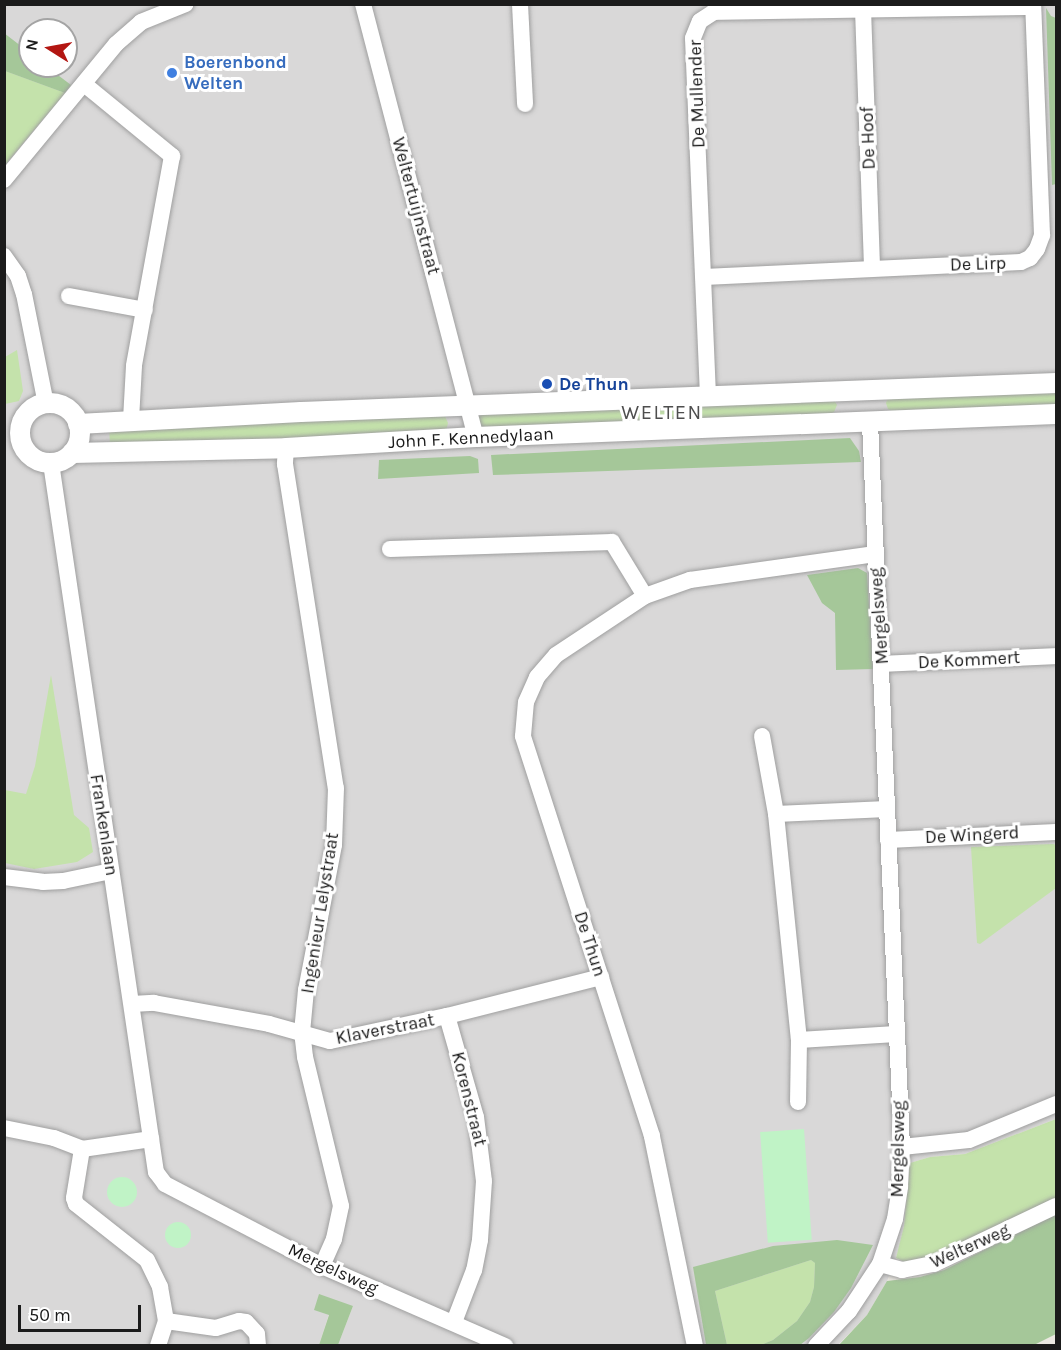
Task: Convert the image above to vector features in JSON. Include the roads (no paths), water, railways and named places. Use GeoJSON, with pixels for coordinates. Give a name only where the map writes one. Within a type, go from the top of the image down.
{"type":"FeatureCollection","features":[{"type":"Feature","properties":{"kind":"street"},"geometry":{"type":"LineString","coordinates":[[4,180],[116,44],[141,22],[186,4]]}},
{"type":"Feature","properties":{"kind":"street","name":"Weltertuijnstraat"},"geometry":{"type":"LineString","coordinates":[[363,4],[476,437]]}},
{"type":"Feature","properties":{"kind":"street"},"geometry":{"type":"LineString","coordinates":[[520,4],[525,104]]}},
{"type":"Feature","properties":{"kind":"street","name":"De Mullender"},"geometry":{"type":"LineString","coordinates":[[708,396],[693,38],[700,21],[714,12],[1033,6]]}},
{"type":"Feature","properties":{"kind":"street","name":"De Lirp"},"geometry":{"type":"LineString","coordinates":[[704,277],[1021,262],[1030,258],[1037,249],[1042,235],[1033,6]]}},
{"type":"Feature","properties":{"kind":"street","name":"De Hoof"},"geometry":{"type":"LineString","coordinates":[[863,9],[872,268]]}},
{"type":"Feature","properties":{"kind":"street"},"geometry":{"type":"LineString","coordinates":[[84,84],[172,156],[134,366],[131,420]]}},
{"type":"Feature","properties":{"kind":"street"},"geometry":{"type":"LineString","coordinates":[[4,256],[18,276],[24,294],[46,404]]}},
{"type":"Feature","properties":{"kind":"street"},"geometry":{"type":"LineString","coordinates":[[69,296],[144,310]]}},
{"type":"Feature","properties":{"kind":"street","name":"John F. Kennedylaan"},"geometry":{"type":"LineString","coordinates":[[78,424],[869,388],[1056,383]]}},
{"type":"Feature","properties":{"kind":"street"},"geometry":{"type":"LineString","coordinates":[[869,388],[870,423]]}},
{"type":"Feature","properties":{"kind":"street"},"geometry":{"type":"LineString","coordinates":[[46,404],[66,408],[78,424],[78,442],[72,453],[64,460],[51,463],[36,460],[14,448],[13,428],[26,415],[46,404]]}},
{"type":"Feature","properties":{"kind":"street","name":"John F. Kennedylaan"},"geometry":{"type":"LineString","coordinates":[[72,453],[286,448],[476,437],[1056,414]]}},
{"type":"Feature","properties":{"kind":"street","name":"Mergelsweg"},"geometry":{"type":"LineString","coordinates":[[816,1346],[849,1311],[880,1264],[895,1219],[900,1186],[902,1147],[870,423]]}},
{"type":"Feature","properties":{"kind":"street","name":"Ingenieur Lelystraat"},"geometry":{"type":"LineString","coordinates":[[286,448],[285,464],[336,788],[334,845],[306,990],[302,1032],[304,1057],[341,1206],[334,1239],[322,1266]]}},
{"type":"Feature","properties":{"kind":"street","name":"Frankenlaan"},"geometry":{"type":"LineString","coordinates":[[51,463],[156,1172],[165,1184]]}},
{"type":"Feature","properties":{"kind":"street"},"geometry":{"type":"LineString","coordinates":[[390,549],[612,542],[645,596]]}},
{"type":"Feature","properties":{"kind":"street","name":"De Thun"},"geometry":{"type":"LineString","coordinates":[[695,1346],[652,1136],[523,736],[524,713],[530,691],[556,655],[645,596],[690,580],[875,554]]}},
{"type":"Feature","properties":{"kind":"street","name":"De Kommert"},"geometry":{"type":"LineString","coordinates":[[882,664],[1056,656]]}},
{"type":"Feature","properties":{"kind":"street"},"geometry":{"type":"LineString","coordinates":[[762,736],[776,814],[799,1040],[798,1102]]}},
{"type":"Feature","properties":{"kind":"street"},"geometry":{"type":"LineString","coordinates":[[776,814],[887,809]]}},
{"type":"Feature","properties":{"kind":"street","name":"De Wingerd"},"geometry":{"type":"LineString","coordinates":[[888,840],[1056,832]]}},
{"type":"Feature","properties":{"kind":"street"},"geometry":{"type":"LineString","coordinates":[[4,877],[43,882],[63,881],[111,871]]}},
{"type":"Feature","properties":{"kind":"street","name":"Klaverstraat"},"geometry":{"type":"LineString","coordinates":[[132,1004],[154,1003],[302,1032],[330,1041],[447,1016],[601,977]]}},
{"type":"Feature","properties":{"kind":"street","name":"Korenstraat"},"geometry":{"type":"LineString","coordinates":[[447,1016],[476,1117],[484,1182],[481,1230],[474,1270],[454,1322]]}},
{"type":"Feature","properties":{"kind":"street"},"geometry":{"type":"LineString","coordinates":[[799,1040],[896,1034]]}},
{"type":"Feature","properties":{"kind":"street"},"geometry":{"type":"LineString","coordinates":[[902,1147],[969,1140],[1056,1104]]}},
{"type":"Feature","properties":{"kind":"street"},"geometry":{"type":"LineString","coordinates":[[4,1128],[54,1138],[82,1149],[151,1139]]}},
{"type":"Feature","properties":{"kind":"street"},"geometry":{"type":"LineString","coordinates":[[82,1149],[73,1192],[76,1204],[147,1260],[160,1287],[166,1321],[158,1346]]}},
{"type":"Feature","properties":{"kind":"street","name":"Mergelsweg"},"geometry":{"type":"LineString","coordinates":[[165,1184],[322,1266],[505,1346]]}},
{"type":"Feature","properties":{"kind":"street","name":"Welterweg"},"geometry":{"type":"LineString","coordinates":[[880,1264],[902,1270],[934,1264],[1056,1206]]}},
{"type":"Feature","properties":{"kind":"street"},"geometry":{"type":"LineString","coordinates":[[166,1321],[216,1328],[238,1321],[246,1322],[257,1334],[258,1346]]}},
{"type":"Feature","properties":{"kind":"place","name":"Boerenbond Welten"},"geometry":{"type":"Point","coordinates":[172,73]}},
{"type":"Feature","properties":{"kind":"place","name":"De Thun"},"geometry":{"type":"Point","coordinates":[547,384]}},
{"type":"Feature","properties":{"kind":"district","name":"WELTEN"},"geometry":{"type":"Point","coordinates":[662,412]}}]}
